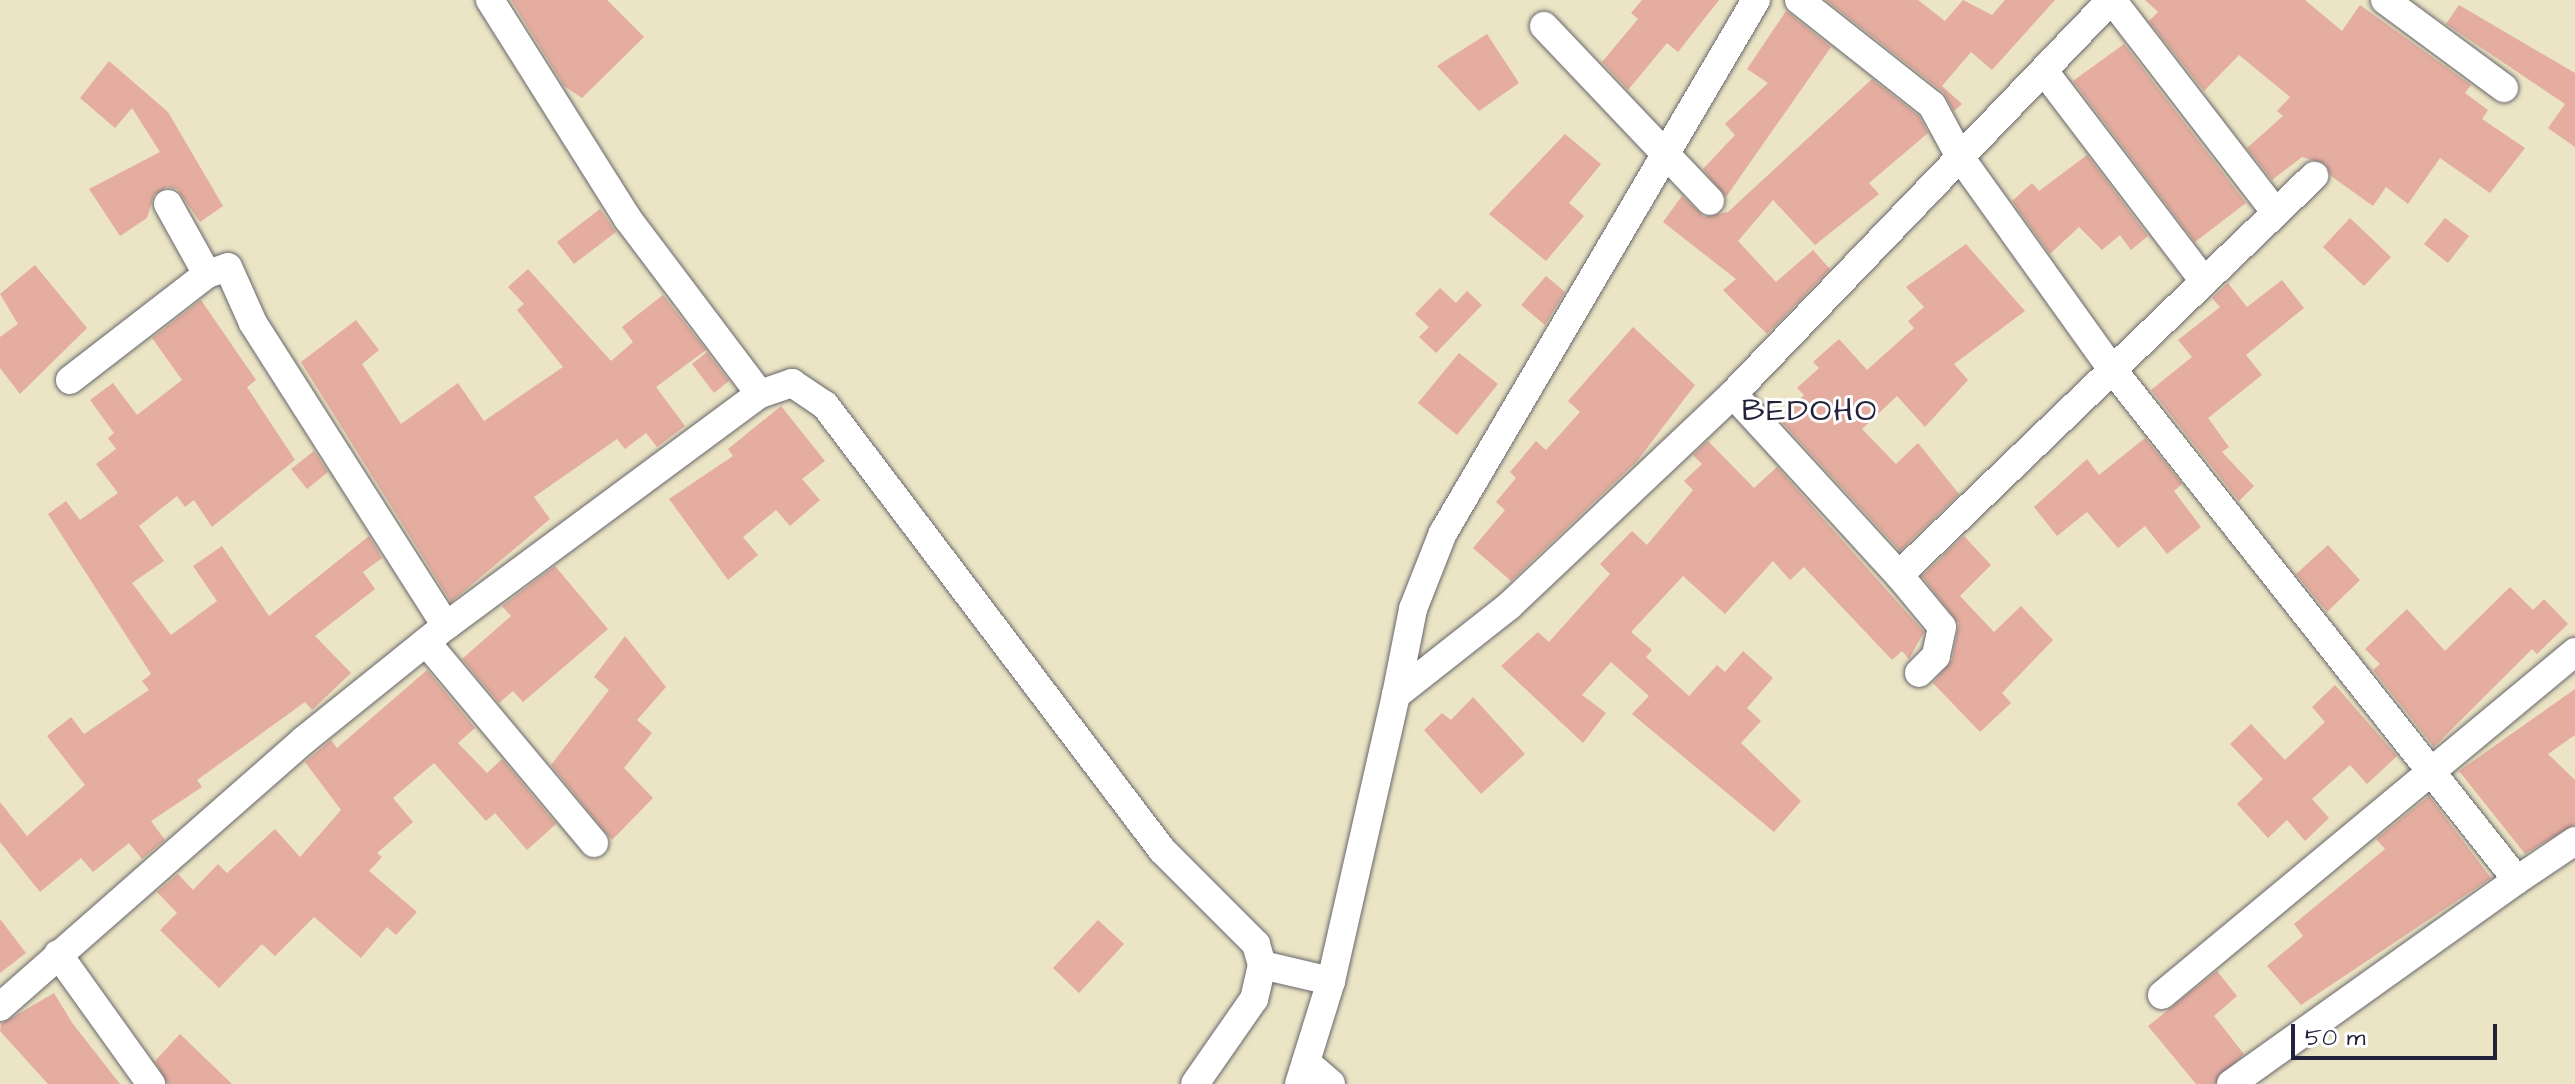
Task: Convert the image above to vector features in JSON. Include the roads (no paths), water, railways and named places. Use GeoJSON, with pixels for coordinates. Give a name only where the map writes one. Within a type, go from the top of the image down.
{"type":"FeatureCollection","features":[{"type":"Feature","properties":{"kind":"street"},"geometry":{"type":"LineString","coordinates":[[490,0],[628,219],[760,394]]}},
{"type":"Feature","properties":{"kind":"street"},"geometry":{"type":"LineString","coordinates":[[1331,1084],[1303,1073],[1315,977],[1396,695],[1413,609],[1443,533],[1667,159],[1756,0]]}},
{"type":"Feature","properties":{"kind":"street"},"geometry":{"type":"LineString","coordinates":[[1799,0],[1932,105],[1960,157],[2112,369],[2433,769],[2517,880]]}},
{"type":"Feature","properties":{"kind":"street"},"geometry":{"type":"LineString","coordinates":[[1396,695],[1509,606],[1733,394],[2111,0],[2272,208]]}},
{"type":"Feature","properties":{"kind":"street"},"geometry":{"type":"LineString","coordinates":[[2385,0],[2504,88]]}},
{"type":"Feature","properties":{"kind":"street"},"geometry":{"type":"LineString","coordinates":[[1544,26],[1710,201]]}},
{"type":"Feature","properties":{"kind":"street"},"geometry":{"type":"LineString","coordinates":[[2044,71],[2201,277]]}},
{"type":"Feature","properties":{"kind":"street"},"geometry":{"type":"LineString","coordinates":[[1899,575],[2112,369],[2272,208],[2314,176]]}},
{"type":"Feature","properties":{"kind":"street"},"geometry":{"type":"LineString","coordinates":[[168,204],[207,274]]}},
{"type":"Feature","properties":{"kind":"street"},"geometry":{"type":"LineString","coordinates":[[70,380],[207,274],[228,267],[253,323],[436,634],[594,843]]}},
{"type":"Feature","properties":{"kind":"street"},"geometry":{"type":"LineString","coordinates":[[3,998],[436,634],[760,394],[792,383],[825,405],[1162,850],[1256,944],[1262,965],[1254,999],[1195,1084]]}},
{"type":"Feature","properties":{"kind":"street"},"geometry":{"type":"LineString","coordinates":[[1733,394],[1899,575],[1942,627],[1936,656],[1919,673]]}},
{"type":"Feature","properties":{"kind":"street"},"geometry":{"type":"LineString","coordinates":[[2162,995],[2575,652]]}},
{"type":"Feature","properties":{"kind":"street"},"geometry":{"type":"LineString","coordinates":[[2231,1084],[2575,841]]}},
{"type":"Feature","properties":{"kind":"street"},"geometry":{"type":"LineString","coordinates":[[58,954],[151,1084]]}},
{"type":"Feature","properties":{"kind":"street"},"geometry":{"type":"LineString","coordinates":[[1262,965],[1315,977]]}},
{"type":"Feature","properties":{"kind":"district","name":"BEDOHO"},"geometry":{"type":"Point","coordinates":[1810,411]}}]}
